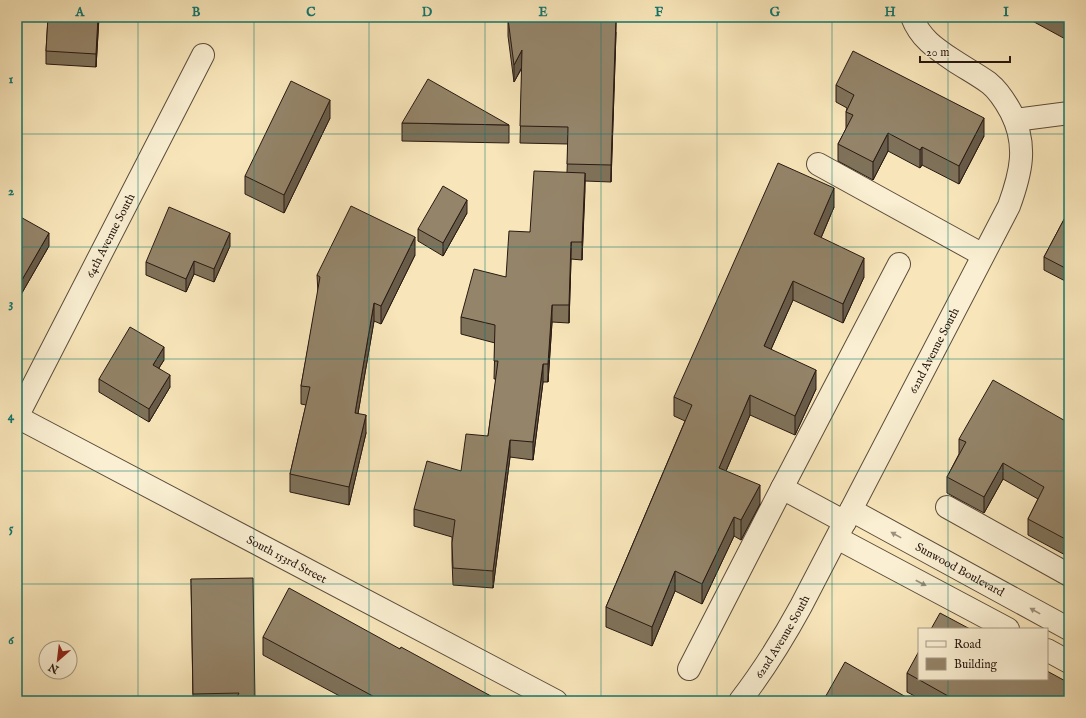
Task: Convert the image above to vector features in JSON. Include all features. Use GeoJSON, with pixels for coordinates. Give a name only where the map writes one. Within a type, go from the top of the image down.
{"type":"FeatureCollection","features":[{"type":"Feature","properties":{"kind":"street","name":"62nd Avenue South"},"geometry":{"type":"LineString","coordinates":[[740,701],[760,676],[782,640],[1009,206],[1017,183],[1021,162],[1021,140],[1015,120],[1004,98],[990,84],[938,50],[924,39],[914,24],[912,17]]}},
{"type":"Feature","properties":{"kind":"street","name":"64th Avenue South"},"geometry":{"type":"LineString","coordinates":[[17,417],[203,55]]}},
{"type":"Feature","properties":{"kind":"street"},"geometry":{"type":"LineString","coordinates":[[1015,120],[1069,113]]}},
{"type":"Feature","properties":{"kind":"street"},"geometry":{"type":"LineString","coordinates":[[818,164],[983,255]]}},
{"type":"Feature","properties":{"kind":"street"},"geometry":{"type":"LineString","coordinates":[[689,669],[899,264]]}},
{"type":"Feature","properties":{"kind":"street","name":"South 153rd Street"},"geometry":{"type":"LineString","coordinates":[[17,417],[556,701]]}},
{"type":"Feature","properties":{"kind":"street"},"geometry":{"type":"LineString","coordinates":[[782,488],[844,523],[1006,628]]}},
{"type":"Feature","properties":{"kind":"street"},"geometry":{"type":"LineString","coordinates":[[947,507],[1069,575]]}},
{"type":"Feature","properties":{"kind":"street","name":"Sunwood Boulevard"},"geometry":{"type":"LineString","coordinates":[[844,523],[1069,629]]}},
{"type":"Feature","properties":{"kind":"street"},"geometry":{"type":"LineString","coordinates":[[1058,656],[1069,635]]}},
{"type":"Feature","properties":{"kind":"building"},"geometry":{"type":"Polygon","coordinates":[[[48,17],[98,17],[96,54],[46,51],[48,17]]]}},
{"type":"Feature","properties":{"kind":"building"},"geometry":{"type":"Polygon","coordinates":[[[528,17],[616,17],[611,165],[567,164],[568,127],[520,126],[522,50],[514,65],[508,19],[528,17]]]}},
{"type":"Feature","properties":{"kind":"building"},"geometry":{"type":"Polygon","coordinates":[[[853,51],[984,118],[959,166],[922,147],[920,150],[888,133],[873,162],[838,144],[853,115],[846,112],[854,95],[836,85],[853,51]]]}},
{"type":"Feature","properties":{"kind":"building"},"geometry":{"type":"Polygon","coordinates":[[[428,79],[509,125],[402,123],[428,79]]]}},
{"type":"Feature","properties":{"kind":"building"},"geometry":{"type":"Polygon","coordinates":[[[291,81],[330,100],[284,195],[245,176],[291,81]]]}},
{"type":"Feature","properties":{"kind":"building"},"geometry":{"type":"Polygon","coordinates":[[[778,163],[834,188],[814,234],[864,258],[843,304],[793,281],[764,346],[816,370],[795,416],[750,395],[719,468],[760,485],[741,520],[734,517],[702,584],[675,571],[652,627],[606,607],[692,405],[674,397],[778,163]]]}},
{"type":"Feature","properties":{"kind":"building"},"geometry":{"type":"Polygon","coordinates":[[[534,171],[585,173],[582,242],[571,242],[569,305],[552,305],[548,364],[543,364],[533,442],[510,440],[493,571],[453,568],[452,543],[455,520],[414,509],[427,461],[461,471],[466,434],[488,436],[498,361],[494,361],[495,325],[461,317],[474,269],[506,277],[509,231],[530,232],[534,171]]]}},
{"type":"Feature","properties":{"kind":"building"},"geometry":{"type":"Polygon","coordinates":[[[443,186],[467,200],[443,243],[418,229],[443,186]]]}},
{"type":"Feature","properties":{"kind":"building"},"geometry":{"type":"Polygon","coordinates":[[[351,206],[415,237],[381,306],[374,303],[355,413],[366,415],[349,487],[290,474],[310,387],[301,386],[320,277],[317,275],[351,206]]]}},
{"type":"Feature","properties":{"kind":"building"},"geometry":{"type":"Polygon","coordinates":[[[169,207],[230,233],[214,269],[194,261],[186,279],[146,262],[169,207]]]}},
{"type":"Feature","properties":{"kind":"building"},"geometry":{"type":"Polygon","coordinates":[[[1069,210],[1069,270],[1044,257],[1069,210]]]}},
{"type":"Feature","properties":{"kind":"building"},"geometry":{"type":"Polygon","coordinates":[[[17,215],[49,233],[19,285],[17,284],[17,215]]]}},
{"type":"Feature","properties":{"kind":"building"},"geometry":{"type":"Polygon","coordinates":[[[130,327],[164,347],[153,365],[170,375],[149,409],[99,379],[130,327]]]}},
{"type":"Feature","properties":{"kind":"building"},"geometry":{"type":"Polygon","coordinates":[[[993,380],[1069,423],[1069,541],[1028,519],[1044,487],[1003,463],[984,497],[947,477],[966,442],[959,439],[993,380]]]}},
{"type":"Feature","properties":{"kind":"building"},"geometry":{"type":"Polygon","coordinates":[[[253,578],[255,701],[235,701],[239,693],[193,694],[191,579],[253,578]]]}},
{"type":"Feature","properties":{"kind":"building"},"geometry":{"type":"Polygon","coordinates":[[[289,588],[400,649],[401,647],[500,701],[382,701],[263,637],[289,588]]]}},
{"type":"Feature","properties":{"kind":"building"},"geometry":{"type":"Polygon","coordinates":[[[940,613],[968,628],[932,628],[940,613]]]}},
{"type":"Feature","properties":{"kind":"building"},"geometry":{"type":"Polygon","coordinates":[[[918,653],[918,679],[907,673],[918,653]]]}},
{"type":"Feature","properties":{"kind":"building"},"geometry":{"type":"Polygon","coordinates":[[[845,662],[913,701],[823,701],[845,662]]]}},
{"type":"Feature","properties":{"kind":"building"},"geometry":{"type":"Polygon","coordinates":[[[1048,672],[1069,683],[1069,697],[1067,701],[957,701],[920,680],[1048,680],[1048,672]]]}}]}
